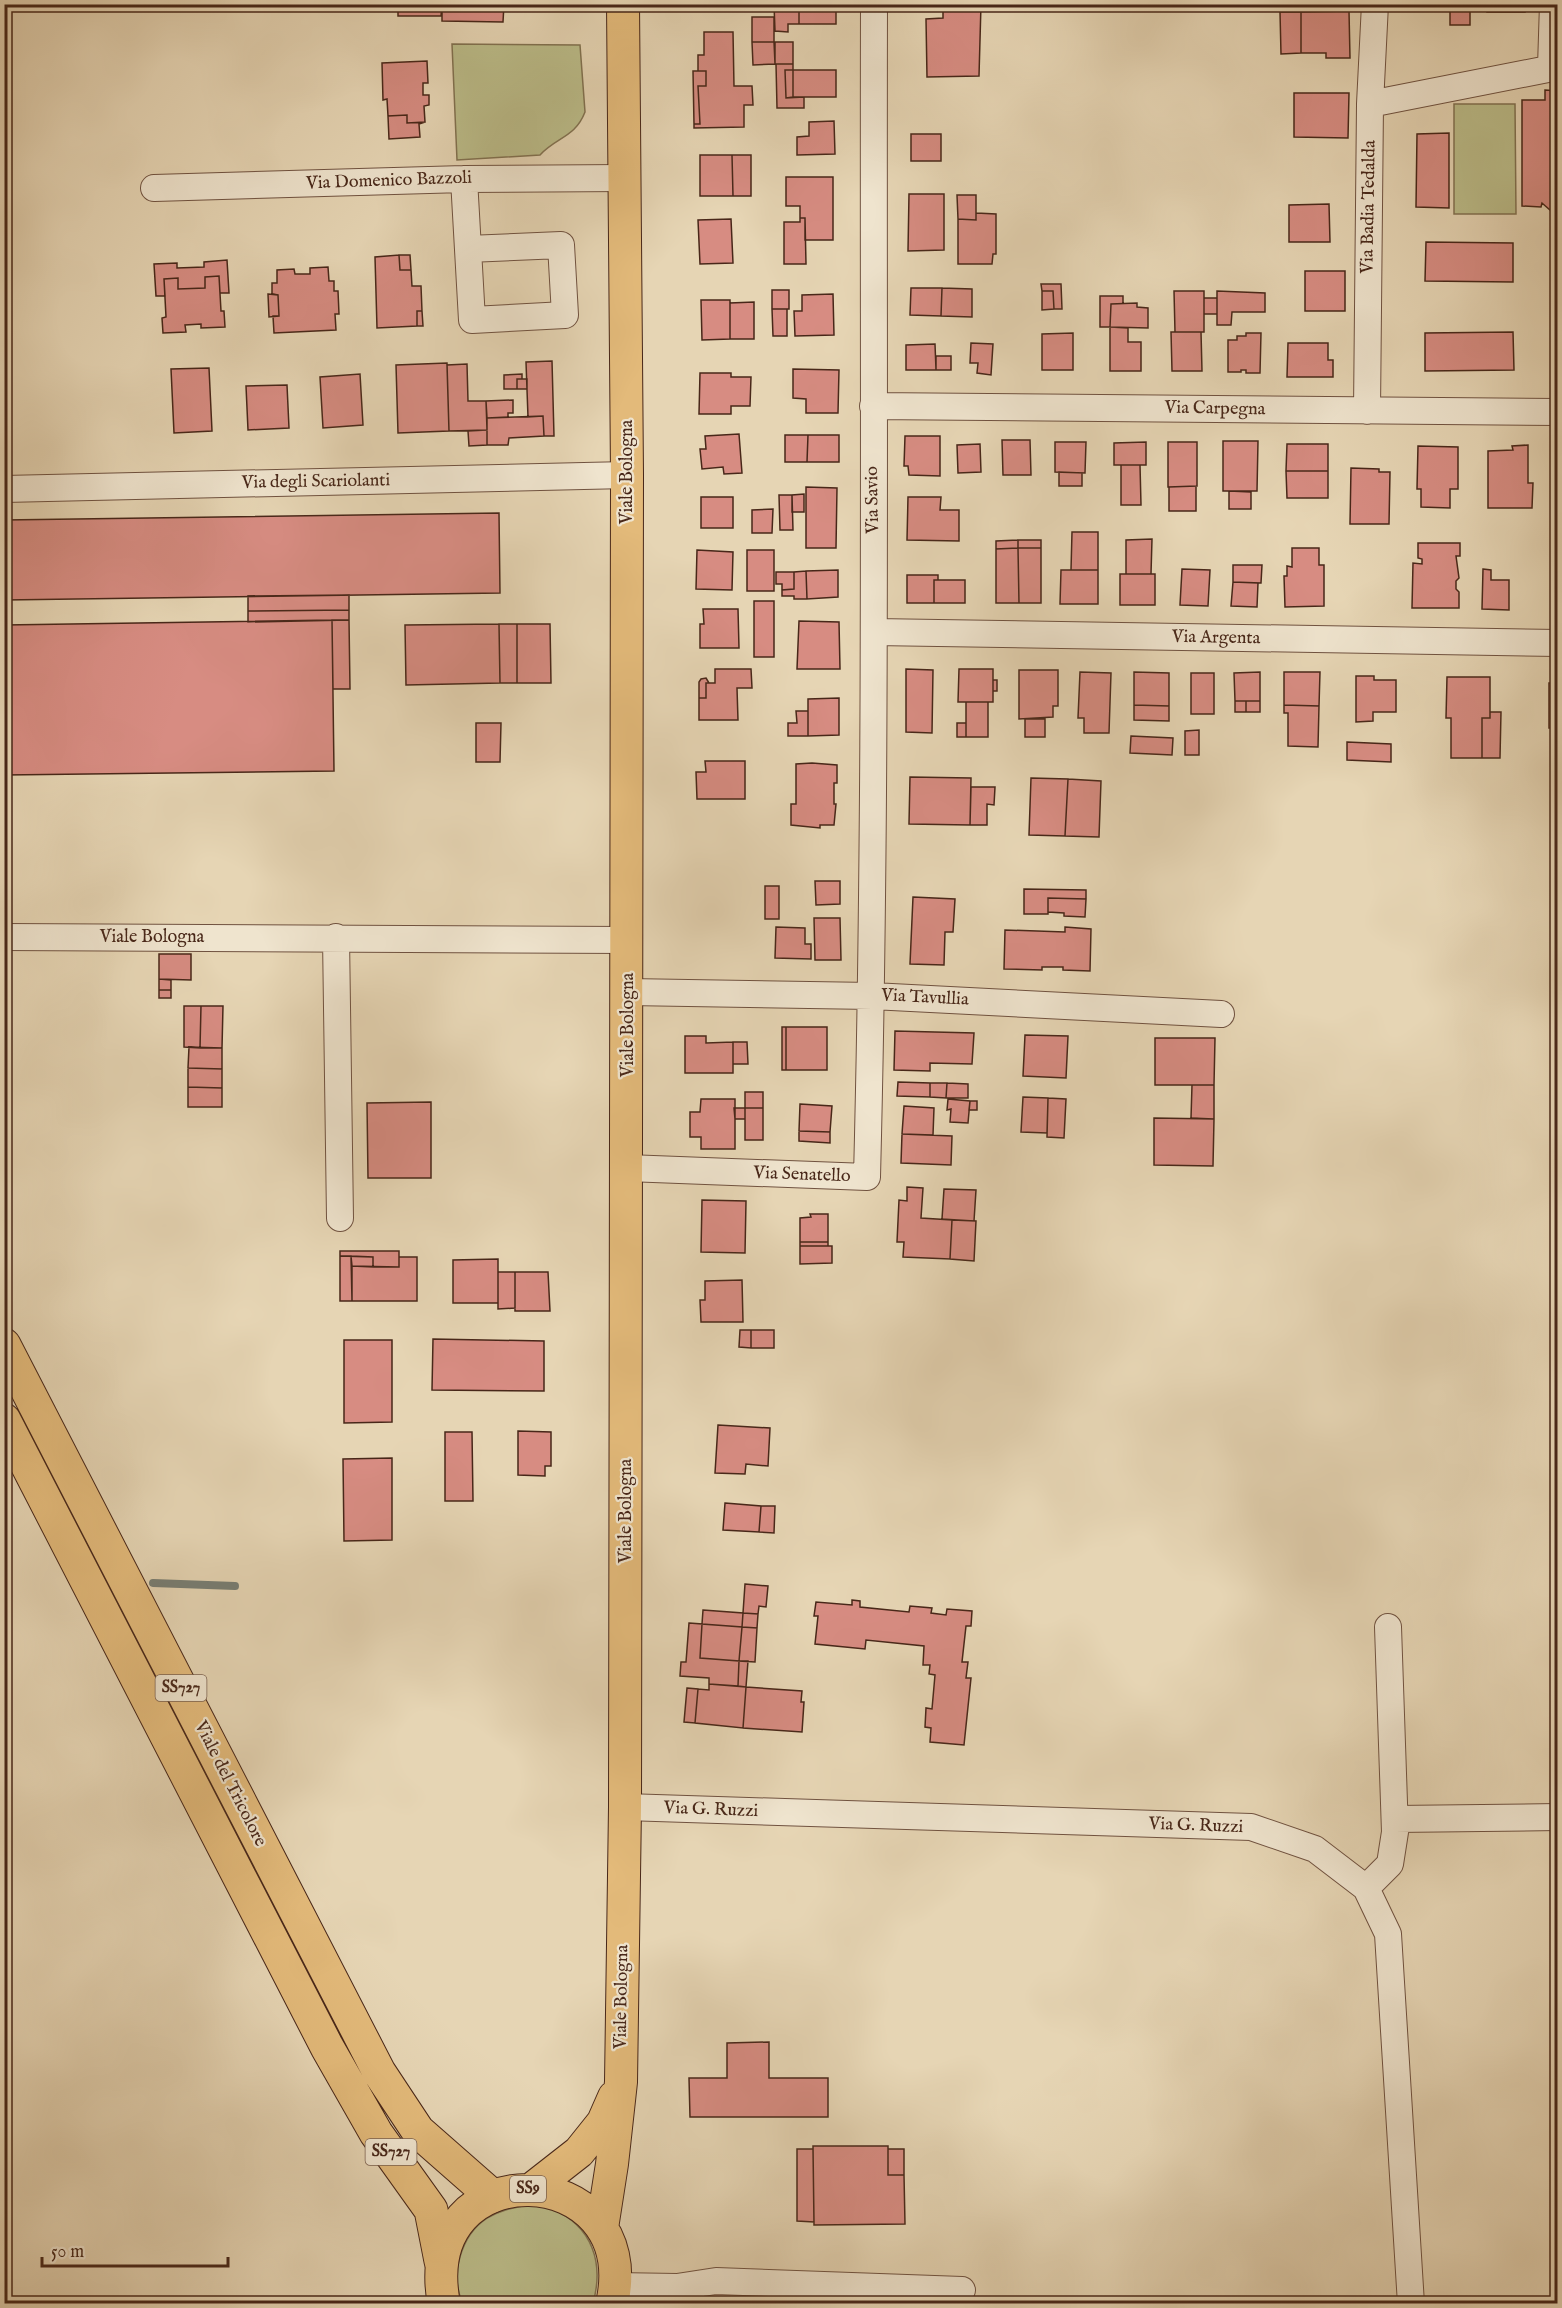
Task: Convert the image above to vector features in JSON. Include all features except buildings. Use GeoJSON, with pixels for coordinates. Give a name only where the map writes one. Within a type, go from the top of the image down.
{"type":"FeatureCollection","features":[{"type":"Feature","properties":{"kind":"highway","name":"Viale del Tricolore"},"geometry":{"type":"LineString","coordinates":[[4,1345],[379,2072],[418,2131],[492,2196]]}},
{"type":"Feature","properties":{"kind":"highway","name":"Viale del Tricolore"},"geometry":{"type":"LineString","coordinates":[[4,1420],[327,2047],[376,2133],[431,2210],[441,2261]]}},
{"type":"Feature","properties":{"kind":"main road","name":"Viale Bologna"},"geometry":{"type":"LineString","coordinates":[[602,2228],[621,2082],[625,1807],[628,940],[623,4]]}},
{"type":"Feature","properties":{"kind":"main road","name":"Viale Bologna"},"geometry":{"type":"LineString","coordinates":[[533,2188],[579,2152],[603,2122],[621,2082]]}},
{"type":"Feature","properties":{"kind":"main road","name":"SS9"},"geometry":{"type":"LineString","coordinates":[[444,2304],[440,2283],[441,2261],[447,2241],[459,2222],[474,2207],[492,2196],[512,2190],[533,2188],[560,2194],[584,2208],[602,2228],[613,2256],[614,2295]]}},
{"type":"Feature","properties":{"kind":"street","name":"Via Savio"},"geometry":{"type":"LineString","coordinates":[[872,996],[874,4]]}},
{"type":"Feature","properties":{"kind":"street","name":"Via Badia Tedalda"},"geometry":{"type":"LineString","coordinates":[[1367,411],[1370,104],[1375,4]]}},
{"type":"Feature","properties":{"kind":"street"},"geometry":{"type":"LineString","coordinates":[[1370,104],[1554,67],[1553,4]]}},
{"type":"Feature","properties":{"kind":"street","name":"Via Domenico Bazzoli"},"geometry":{"type":"LineString","coordinates":[[154,188],[464,179],[624,178]]}},
{"type":"Feature","properties":{"kind":"street"},"geometry":{"type":"LineString","coordinates":[[464,179],[472,320],[565,315],[561,245],[468,249]]}},
{"type":"Feature","properties":{"kind":"street","name":"Via Carpegna"},"geometry":{"type":"LineString","coordinates":[[873,406],[1557,412]]}},
{"type":"Feature","properties":{"kind":"street","name":"Via degli Scariolanti"},"geometry":{"type":"LineString","coordinates":[[4,489],[627,475]]}},
{"type":"Feature","properties":{"kind":"street","name":"Via Argenta"},"geometry":{"type":"LineString","coordinates":[[874,632],[1557,643]]}},
{"type":"Feature","properties":{"kind":"street","name":"Viale Bologna"},"geometry":{"type":"LineString","coordinates":[[4,936],[628,940]]}},
{"type":"Feature","properties":{"kind":"street"},"geometry":{"type":"LineString","coordinates":[[336,937],[340,1218]]}},
{"type":"Feature","properties":{"kind":"street","name":"Via Tavullia"},"geometry":{"type":"LineString","coordinates":[[628,992],[872,996],[1221,1014]]}},
{"type":"Feature","properties":{"kind":"street","name":"Via Senatello"},"geometry":{"type":"LineString","coordinates":[[627,1168],[867,1178],[872,996]]}},
{"type":"Feature","properties":{"kind":"street"},"geometry":{"type":"LineString","coordinates":[[1366,1888],[1390,1864],[1395,1819],[1388,1627]]}},
{"type":"Feature","properties":{"kind":"street","name":"Via G. Ruzzi"},"geometry":{"type":"LineString","coordinates":[[625,1807],[1251,1827],[1315,1849],[1366,1888],[1388,1934],[1411,2304]]}},
{"type":"Feature","properties":{"kind":"street"},"geometry":{"type":"LineString","coordinates":[[1395,1819],[1557,1817]]}},
{"type":"Feature","properties":{"kind":"street"},"geometry":{"type":"LineString","coordinates":[[614,2295],[677,2295],[716,2281],[962,2290]]}},
{"type":"Feature","properties":{"kind":"green space"},"geometry":{"type":"Polygon","coordinates":[[[452,44],[580,45],[585,112],[581,121],[571,132],[540,155],[457,160],[452,44]]]}},
{"type":"Feature","properties":{"kind":"green space"},"geometry":{"type":"Polygon","coordinates":[[[1454,104],[1515,104],[1516,214],[1454,214],[1454,104]]]}},
{"type":"Feature","properties":{"kind":"green space"},"geometry":{"type":"Polygon","coordinates":[[[528,2205],[552,2209],[566,2216],[586,2236],[596,2261],[596,2288],[593,2303],[463,2303],[457,2281],[458,2269],[464,2245],[470,2235],[478,2225],[492,2215],[528,2205]]]}},
{"type":"Feature","properties":{"kind":"waterway"},"geometry":{"type":"LineString","coordinates":[[153,1583],[235,1586]]}}]}
